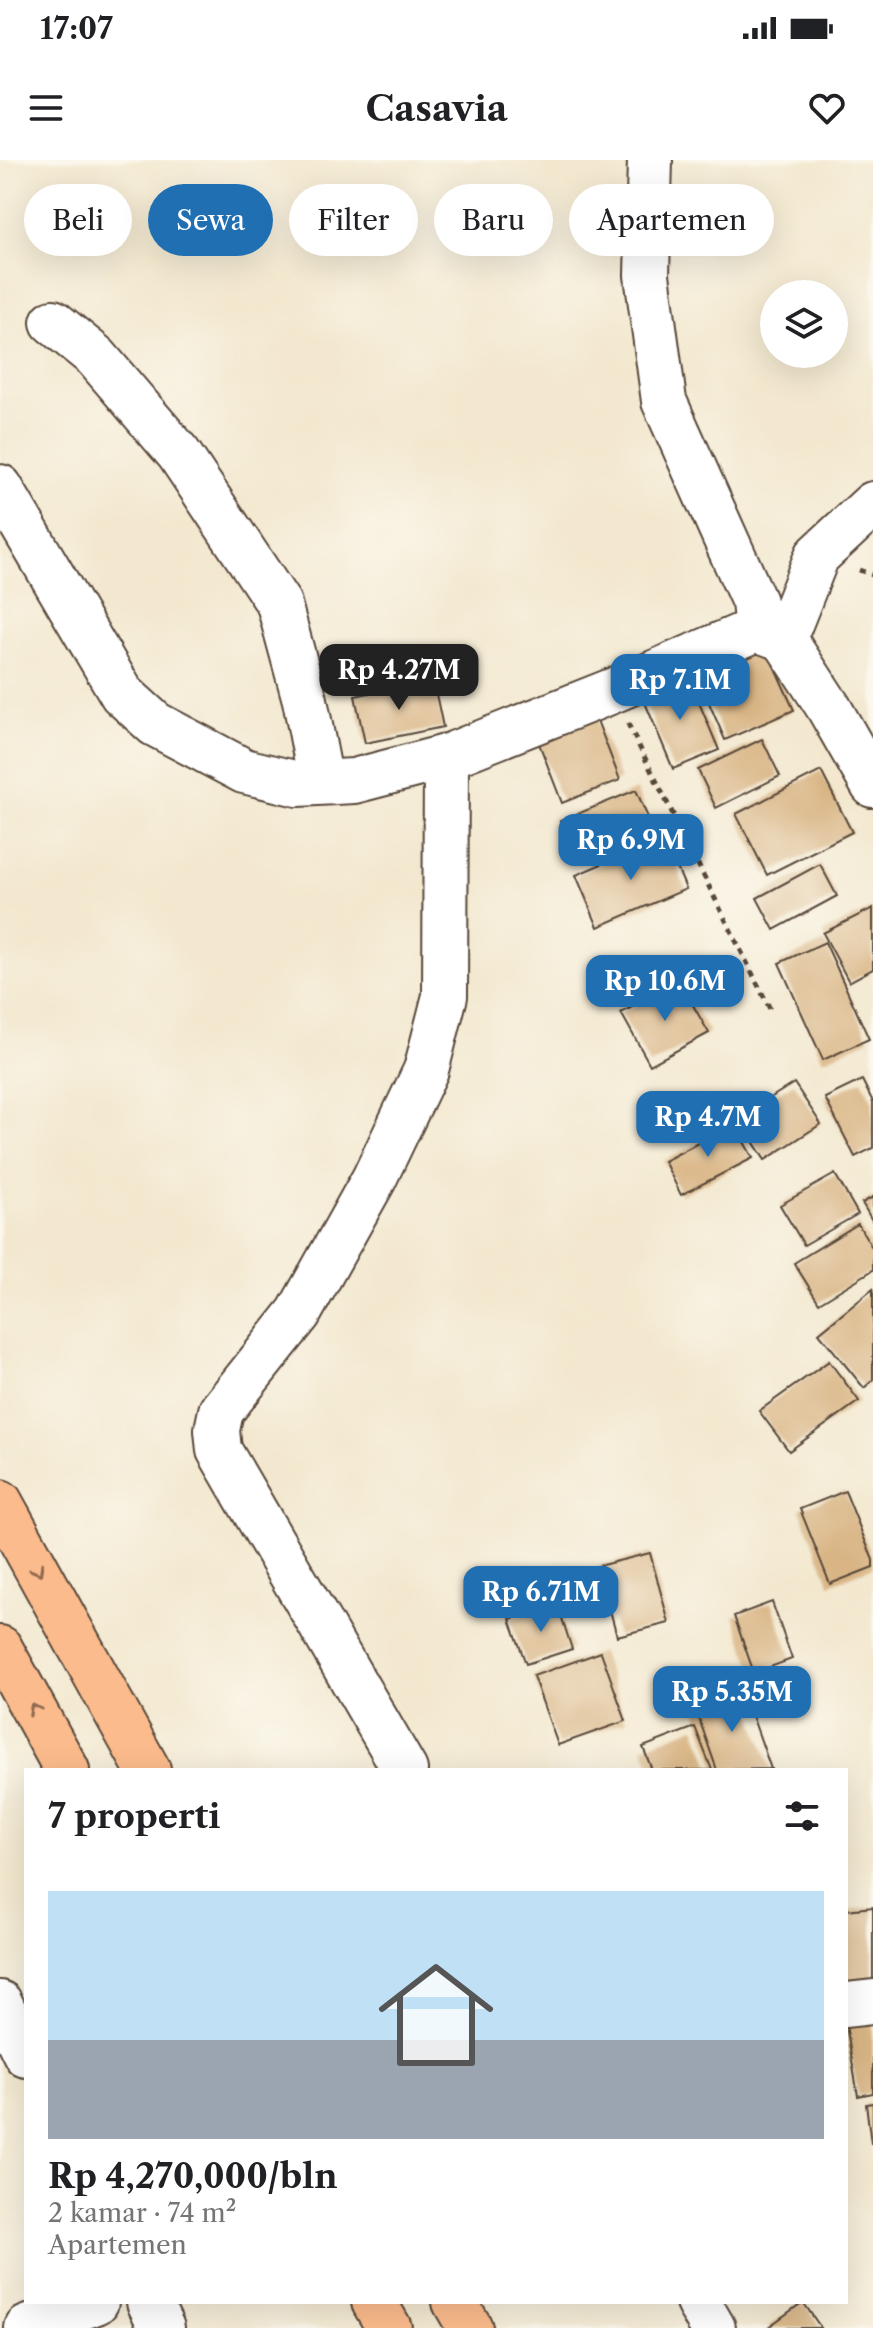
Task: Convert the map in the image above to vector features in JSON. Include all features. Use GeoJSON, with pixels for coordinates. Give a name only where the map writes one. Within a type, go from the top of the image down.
{"type":"FeatureCollection","features":[{"type":"Feature","properties":{"kind":"highway"},"geometry":{"type":"LineString","coordinates":[[0,1502],[147,1768]]}},
{"type":"Feature","properties":{"kind":"highway"},"geometry":{"type":"LineString","coordinates":[[0,1648],[66,1768]]}},
{"type":"Feature","properties":{"kind":"highway"},"geometry":{"type":"LineString","coordinates":[[375,2304],[389,2328]]}},
{"type":"Feature","properties":{"kind":"highway"},"geometry":{"type":"LineString","coordinates":[[456,2304],[470,2328]]}},
{"type":"Feature","properties":{"kind":"street"},"geometry":{"type":"LineString","coordinates":[[650,160],[647,275],[664,401],[771,634],[829,708],[873,785]]}},
{"type":"Feature","properties":{"kind":"street"},"geometry":{"type":"LineString","coordinates":[[53,322],[96,357],[179,454],[279,604],[305,700],[321,782]]}},
{"type":"Feature","properties":{"kind":"street"},"geometry":{"type":"LineString","coordinates":[[0,487],[122,694],[155,724],[244,771],[298,784],[354,781],[446,757],[612,691],[771,634],[817,556],[873,504]]}},
{"type":"Feature","properties":{"kind":"street"},"geometry":{"type":"LineString","coordinates":[[404,1768],[219,1450],[217,1430],[221,1411],[299,1313],[374,1179],[426,1070],[445,996],[446,757]]}},
{"type":"Feature","properties":{"kind":"street"},"geometry":{"type":"LineString","coordinates":[[848,2005],[873,2002]]}},
{"type":"Feature","properties":{"kind":"street"},"geometry":{"type":"LineString","coordinates":[[0,2003],[24,2051]]}},
{"type":"Feature","properties":{"kind":"street"},"geometry":{"type":"LineString","coordinates":[[27,2328],[91,2304]]}},
{"type":"Feature","properties":{"kind":"street"},"geometry":{"type":"LineString","coordinates":[[150,2304],[162,2328]]}},
{"type":"Feature","properties":{"kind":"street"},"geometry":{"type":"LineString","coordinates":[[699,2304],[713,2328]]}},
{"type":"Feature","properties":{"kind":"path"},"geometry":{"type":"LineString","coordinates":[[612,691],[771,1011]]}},
{"type":"Feature","properties":{"kind":"building"},"geometry":{"type":"Polygon","coordinates":[[[765,646],[794,710],[725,740],[697,675],[765,646]]]}},
{"type":"Feature","properties":{"kind":"building"},"geometry":{"type":"Polygon","coordinates":[[[687,674],[719,750],[673,769],[641,693],[687,674]]]}},
{"type":"Feature","properties":{"kind":"building"},"geometry":{"type":"Polygon","coordinates":[[[433,680],[443,727],[365,743],[355,696],[433,680]]]}},
{"type":"Feature","properties":{"kind":"building"},"geometry":{"type":"Polygon","coordinates":[[[595,715],[620,780],[562,803],[537,738],[595,715]]]}},
{"type":"Feature","properties":{"kind":"building"},"geometry":{"type":"Polygon","coordinates":[[[762,739],[780,776],[716,808],[698,770],[762,739]]]}},
{"type":"Feature","properties":{"kind":"building"},"geometry":{"type":"Polygon","coordinates":[[[821,771],[852,832],[767,875],[736,814],[821,771]]]}},
{"type":"Feature","properties":{"kind":"building"},"geometry":{"type":"Polygon","coordinates":[[[636,790],[652,827],[577,859],[560,821],[636,790]]]}},
{"type":"Feature","properties":{"kind":"building"},"geometry":{"type":"Polygon","coordinates":[[[664,837],[686,889],[598,927],[576,875],[664,837]]]}},
{"type":"Feature","properties":{"kind":"building"},"geometry":{"type":"Polygon","coordinates":[[[820,864],[837,896],[774,930],[757,898],[820,864]]]}},
{"type":"Feature","properties":{"kind":"building"},"geometry":{"type":"Polygon","coordinates":[[[873,908],[873,969],[849,982],[823,933],[873,908]]]}},
{"type":"Feature","properties":{"kind":"building"},"geometry":{"type":"Polygon","coordinates":[[[825,942],[869,1039],[823,1060],[779,963],[825,942]]]}},
{"type":"Feature","properties":{"kind":"building"},"geometry":{"type":"Polygon","coordinates":[[[679,981],[709,1033],[650,1065],[621,1013],[679,981]]]}},
{"type":"Feature","properties":{"kind":"building"},"geometry":{"type":"Polygon","coordinates":[[[862,1080],[873,1102],[873,1148],[855,1157],[825,1098],[862,1080]]]}},
{"type":"Feature","properties":{"kind":"building"},"geometry":{"type":"Polygon","coordinates":[[[794,1083],[821,1124],[765,1160],[738,1118],[794,1083]]]}},
{"type":"Feature","properties":{"kind":"building"},"geometry":{"type":"Polygon","coordinates":[[[734,1124],[753,1158],[681,1195],[664,1161],[734,1124]]]}},
{"type":"Feature","properties":{"kind":"building"},"geometry":{"type":"Polygon","coordinates":[[[835,1174],[858,1214],[804,1245],[780,1205],[835,1174]]]}},
{"type":"Feature","properties":{"kind":"building"},"geometry":{"type":"Polygon","coordinates":[[[873,1197],[873,1222],[862,1203],[873,1197]]]}},
{"type":"Feature","properties":{"kind":"building"},"geometry":{"type":"Polygon","coordinates":[[[858,1224],[873,1249],[873,1270],[819,1303],[794,1263],[858,1224]]]}},
{"type":"Feature","properties":{"kind":"building"},"geometry":{"type":"Polygon","coordinates":[[[873,1289],[873,1380],[864,1388],[819,1333],[873,1289]]]}},
{"type":"Feature","properties":{"kind":"building"},"geometry":{"type":"Polygon","coordinates":[[[829,1361],[859,1401],[789,1451],[759,1411],[829,1361]]]}},
{"type":"Feature","properties":{"kind":"building"},"geometry":{"type":"Polygon","coordinates":[[[845,1491],[873,1560],[873,1567],[830,1584],[800,1509],[845,1491]]]}},
{"type":"Feature","properties":{"kind":"building"},"geometry":{"type":"Polygon","coordinates":[[[650,1553],[669,1623],[617,1636],[598,1566],[650,1553]]]}},
{"type":"Feature","properties":{"kind":"building"},"geometry":{"type":"Polygon","coordinates":[[[772,1602],[792,1659],[754,1673],[734,1616],[772,1602]]]}},
{"type":"Feature","properties":{"kind":"building"},"geometry":{"type":"Polygon","coordinates":[[[557,1603],[572,1649],[526,1664],[510,1619],[557,1603]]]}},
{"type":"Feature","properties":{"kind":"building"},"geometry":{"type":"Polygon","coordinates":[[[601,1652],[626,1721],[558,1745],[533,1676],[601,1652]]]}},
{"type":"Feature","properties":{"kind":"building"},"geometry":{"type":"Polygon","coordinates":[[[743,1690],[771,1768],[716,1768],[695,1707],[743,1690]]]}},
{"type":"Feature","properties":{"kind":"building"},"geometry":{"type":"Polygon","coordinates":[[[695,1727],[711,1768],[651,1768],[643,1747],[695,1727]]]}},
{"type":"Feature","properties":{"kind":"building"},"geometry":{"type":"Polygon","coordinates":[[[873,1907],[873,1991],[848,1994],[848,1910],[873,1907]]]}},
{"type":"Feature","properties":{"kind":"building"},"geometry":{"type":"Polygon","coordinates":[[[873,2020],[873,2093],[858,2096],[848,2025],[873,2020]]]}},
{"type":"Feature","properties":{"kind":"building"},"geometry":{"type":"Polygon","coordinates":[[[873,2103],[873,2143],[871,2143],[866,2104],[873,2103]]]}},
{"type":"Feature","properties":{"kind":"building"},"geometry":{"type":"Polygon","coordinates":[[[804,2304],[821,2328],[767,2328],[804,2304]]]}}]}
